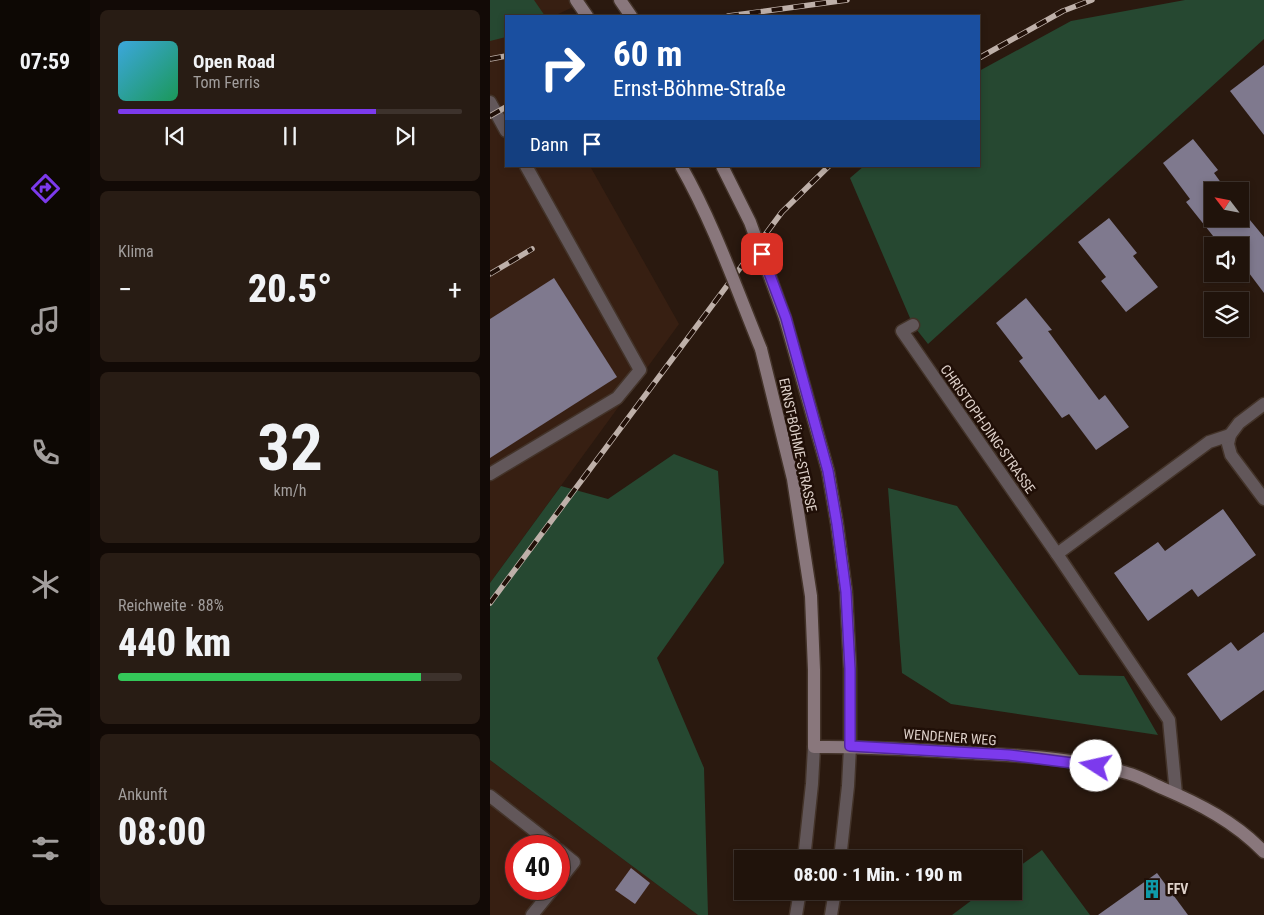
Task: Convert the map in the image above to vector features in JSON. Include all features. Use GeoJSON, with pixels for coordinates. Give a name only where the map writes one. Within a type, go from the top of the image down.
{"type":"FeatureCollection","features":[{"type":"Feature","properties":{"kind":"street"},"geometry":{"type":"LineString","coordinates":[[576,0],[586,15]]}},
{"type":"Feature","properties":{"kind":"street"},"geometry":{"type":"LineString","coordinates":[[620,0],[630,15]]}},
{"type":"Feature","properties":{"kind":"street"},"geometry":{"type":"LineString","coordinates":[[490,102],[505,129]]}},
{"type":"Feature","properties":{"kind":"street"},"geometry":{"type":"LineString","coordinates":[[490,474],[617,398],[640,370],[527,167]]}},
{"type":"Feature","properties":{"kind":"street","name":"ERNST-BÖHME-STRASSE"},"geometry":{"type":"LineString","coordinates":[[682,167],[715,236],[761,349],[793,479],[811,596],[814,670],[814,747],[805,850]]}},
{"type":"Feature","properties":{"kind":"street","name":"ERNST-BÖHME-STRASSE"},"geometry":{"type":"LineString","coordinates":[[722,167],[750,222],[786,318],[828,471],[846,592],[850,669],[850,746],[841,850]]}},
{"type":"Feature","properties":{"kind":"street","name":"CHRISTOPH-DING-STRASSE"},"geometry":{"type":"LineString","coordinates":[[913,325],[902,331],[1169,720],[1176,794]]}},
{"type":"Feature","properties":{"kind":"street"},"geometry":{"type":"LineString","coordinates":[[1264,404],[1239,423],[1230,435],[1228,444],[1231,454],[1264,499]]}},
{"type":"Feature","properties":{"kind":"street"},"geometry":{"type":"LineString","coordinates":[[1056,554],[1210,442],[1230,435]]}},
{"type":"Feature","properties":{"kind":"street"},"geometry":{"type":"LineString","coordinates":[[814,747],[850,746]]}},
{"type":"Feature","properties":{"kind":"street","name":"WENDENER WEG"},"geometry":{"type":"LineString","coordinates":[[850,746],[1009,755],[1080,763],[1128,773],[1211,810],[1234,824],[1264,852]]}},
{"type":"Feature","properties":{"kind":"street"},"geometry":{"type":"LineString","coordinates":[[490,796],[540,835]]}},
{"type":"Feature","properties":{"kind":"street"},"geometry":{"type":"LineString","coordinates":[[532,915],[544,900]]}},
{"type":"Feature","properties":{"kind":"street"},"geometry":{"type":"LineString","coordinates":[[796,915],[798,900]]}},
{"type":"Feature","properties":{"kind":"street"},"geometry":{"type":"LineString","coordinates":[[831,915],[834,900]]}},
{"type":"Feature","properties":{"kind":"shaded area"},"geometry":{"type":"Polygon","coordinates":[[[490,0],[588,0],[556,15],[505,15],[505,167],[591,167],[679,324],[490,583],[490,0]]]}},
{"type":"Feature","properties":{"kind":"shaded area"},"geometry":{"type":"Polygon","coordinates":[[[490,760],[698,915],[490,915],[490,760]]]}},
{"type":"Feature","properties":{"kind":"green space"},"geometry":{"type":"Polygon","coordinates":[[[490,0],[534,0],[544,15],[505,15],[505,37],[490,41],[490,0]]]}},
{"type":"Feature","properties":{"kind":"green space"},"geometry":{"type":"Polygon","coordinates":[[[1185,0],[1264,0],[1264,39],[928,344],[913,325],[850,178],[863,167],[980,167],[980,70],[1071,21],[1185,0]]]}},
{"type":"Feature","properties":{"kind":"green space"},"geometry":{"type":"Polygon","coordinates":[[[674,454],[718,471],[724,563],[657,658],[704,768],[708,915],[698,915],[490,760],[490,583],[561,486],[608,499],[674,454]]]}},
{"type":"Feature","properties":{"kind":"green space"},"geometry":{"type":"Polygon","coordinates":[[[888,488],[957,506],[1079,675],[1124,676],[1158,735],[951,704],[902,673],[888,488]]]}},
{"type":"Feature","properties":{"kind":"green space"},"geometry":{"type":"Polygon","coordinates":[[[1042,850],[1090,915],[952,915],[972,900],[1022,900],[1022,864],[1042,850]]]}},
{"type":"Feature","properties":{"kind":"building"},"geometry":{"type":"Polygon","coordinates":[[[1264,65],[1264,135],[1230,91],[1264,65]]]}},
{"type":"Feature","properties":{"kind":"building"},"geometry":{"type":"Polygon","coordinates":[[[1193,139],[1218,170],[1214,173],[1220,182],[1204,182],[1204,225],[1186,202],[1190,199],[1163,163],[1193,139]]]}},
{"type":"Feature","properties":{"kind":"building"},"geometry":{"type":"Polygon","coordinates":[[[1109,218],[1137,253],[1133,256],[1158,287],[1126,312],[1101,281],[1106,277],[1078,242],[1109,218]]]}},
{"type":"Feature","properties":{"kind":"building"},"geometry":{"type":"Polygon","coordinates":[[[1249,219],[1264,237],[1264,293],[1249,273],[1249,237],[1214,237],[1207,228],[1249,228],[1249,219]]]}},
{"type":"Feature","properties":{"kind":"building"},"geometry":{"type":"Polygon","coordinates":[[[554,278],[617,377],[490,458],[490,319],[554,278]]]}},
{"type":"Feature","properties":{"kind":"building"},"geometry":{"type":"Polygon","coordinates":[[[1026,298],[1052,330],[1048,331],[1099,400],[1105,395],[1129,427],[1096,450],[1069,414],[1062,418],[1019,361],[1023,358],[996,323],[1026,298]]]}},
{"type":"Feature","properties":{"kind":"building"},"geometry":{"type":"Polygon","coordinates":[[[1223,509],[1256,555],[1198,597],[1192,589],[1148,621],[1114,573],[1158,542],[1165,551],[1223,509]]]}},
{"type":"Feature","properties":{"kind":"building"},"geometry":{"type":"Polygon","coordinates":[[[1264,632],[1264,690],[1221,721],[1187,674],[1231,642],[1238,651],[1264,632]]]}},
{"type":"Feature","properties":{"kind":"building"},"geometry":{"type":"Polygon","coordinates":[[[631,868],[650,883],[635,904],[615,890],[631,868]]]}},
{"type":"Feature","properties":{"kind":"building","name":"FFV"},"geometry":{"type":"Polygon","coordinates":[[[1157,873],[1188,915],[1098,915],[1157,873]]]}},
{"type":"Feature","properties":{"kind":"railway"},"geometry":{"type":"LineString","coordinates":[[735,15],[847,0]]}},
{"type":"Feature","properties":{"kind":"railway"},"geometry":{"type":"LineString","coordinates":[[980,57],[1063,11],[1092,0]]}},
{"type":"Feature","properties":{"kind":"railway"},"geometry":{"type":"LineString","coordinates":[[490,59],[505,56]]}},
{"type":"Feature","properties":{"kind":"railway"},"geometry":{"type":"LineString","coordinates":[[490,116],[505,108]]}},
{"type":"Feature","properties":{"kind":"railway"},"geometry":{"type":"LineString","coordinates":[[490,603],[782,212],[828,167]]}},
{"type":"Feature","properties":{"kind":"railway"},"geometry":{"type":"LineString","coordinates":[[490,274],[532,249]]}},
{"type":"Feature","properties":{"kind":"place","name":"FFV"},"geometry":{"type":"Point","coordinates":[1152,889]}},
{"type":"Feature","properties":{"kind":"route"},"geometry":{"type":"LineString","coordinates":[[762,254],[786,318],[828,471],[846,592],[850,669],[850,746],[1009,755],[1096,766]]}}]}
